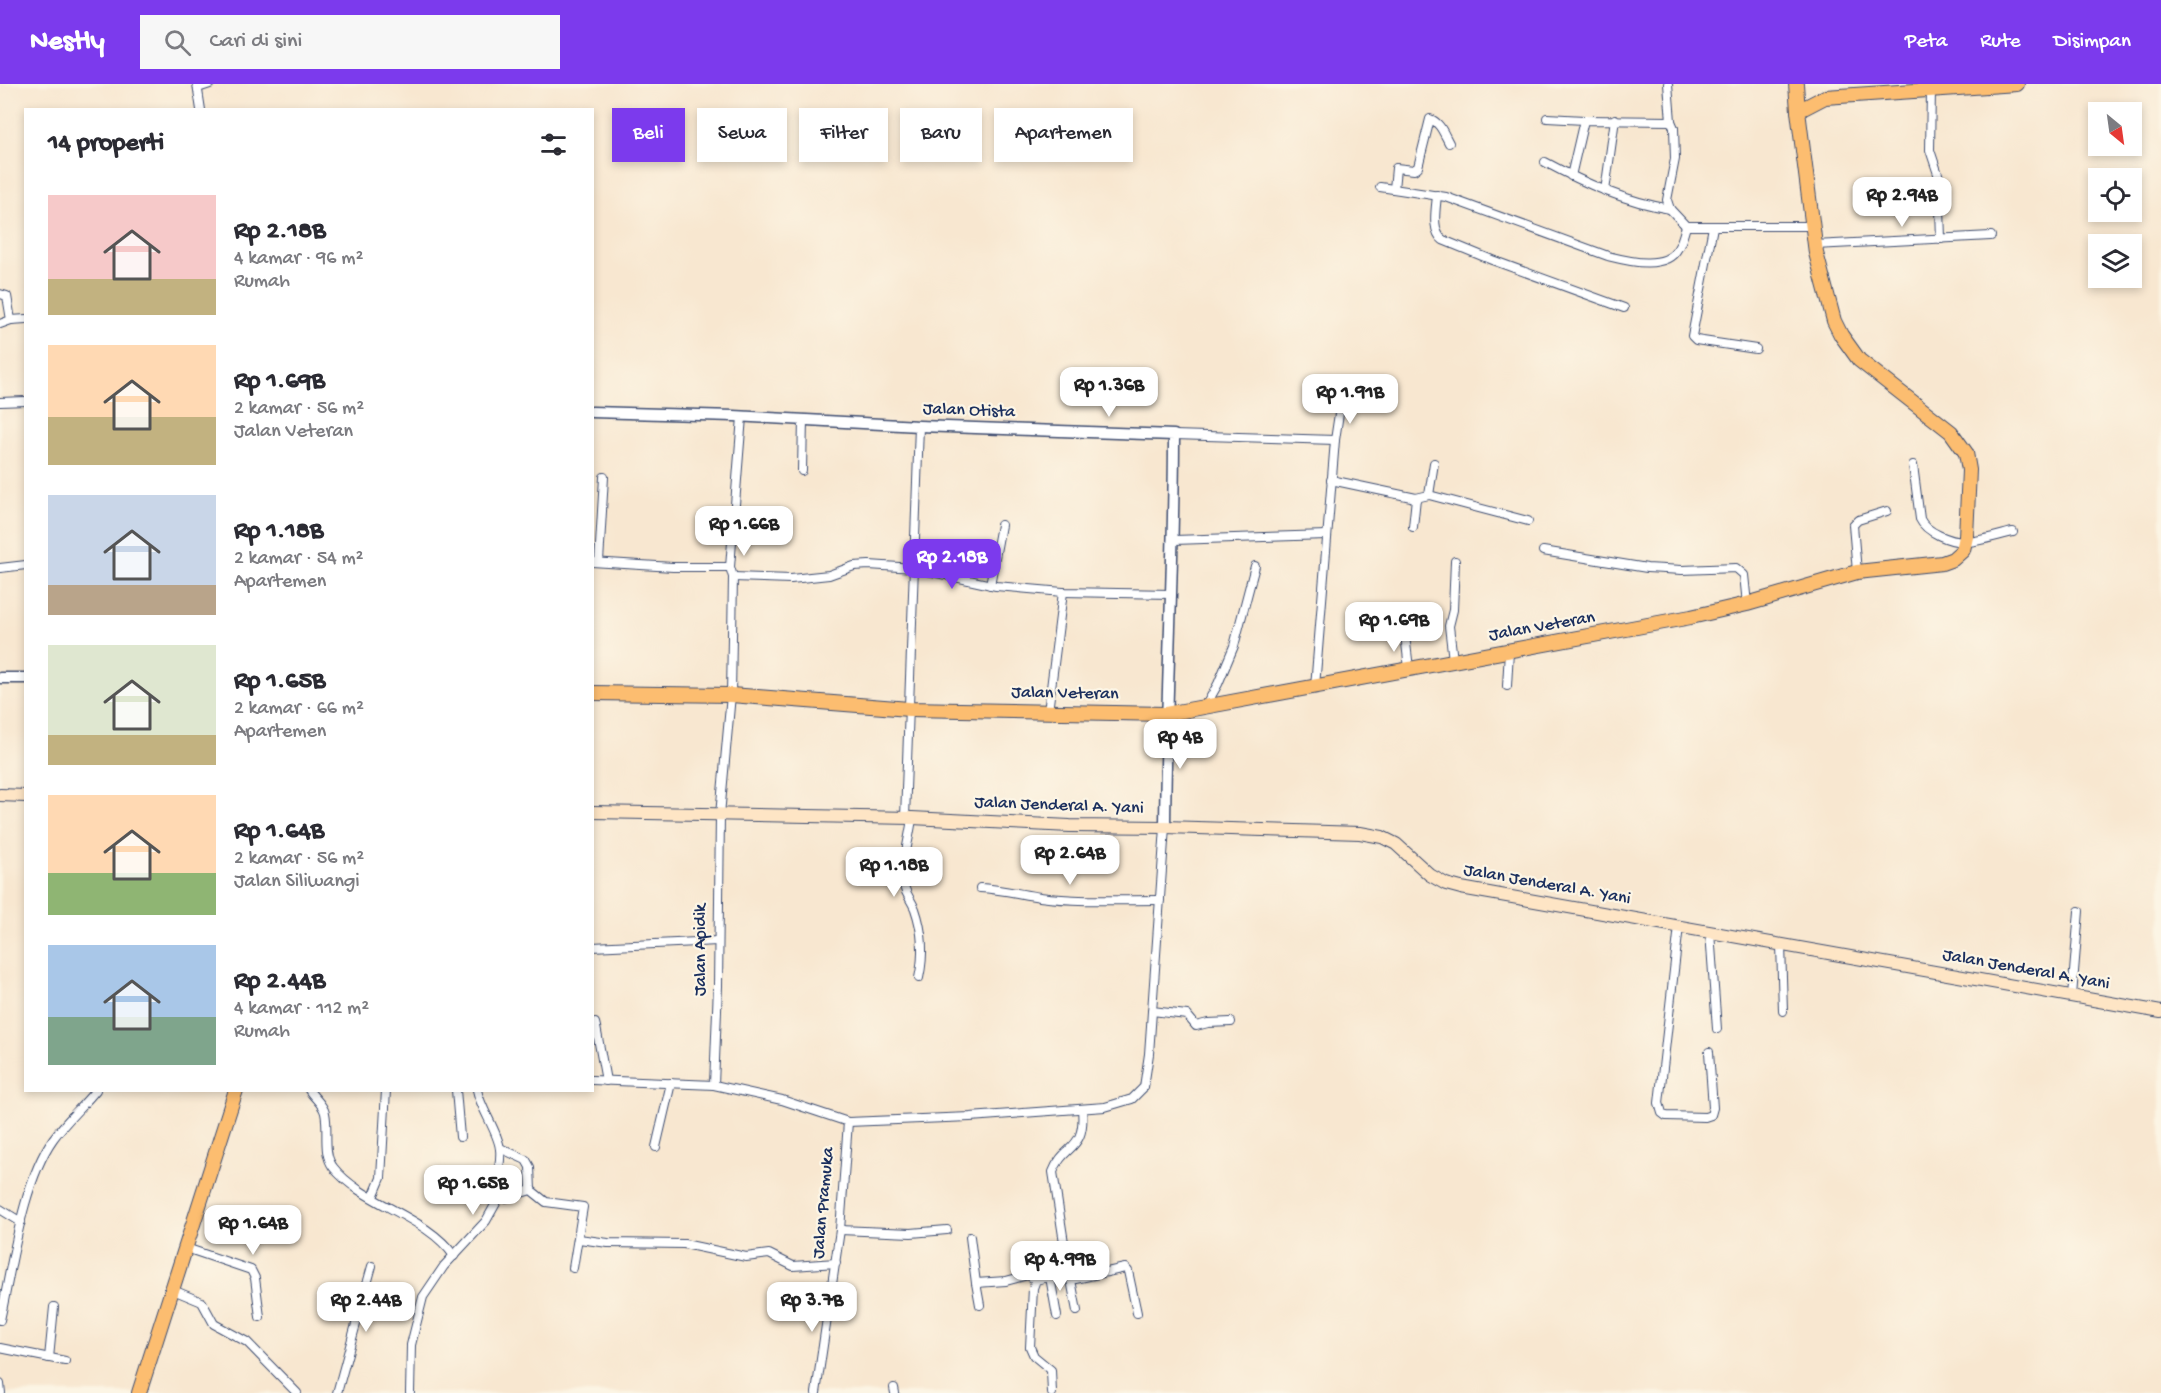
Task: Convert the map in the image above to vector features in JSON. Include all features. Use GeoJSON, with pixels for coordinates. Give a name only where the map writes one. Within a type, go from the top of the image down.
{"type":"FeatureCollection","features":[{"type":"Feature","properties":{"kind":"main road"},"geometry":{"type":"LineString","coordinates":[[1825,97],[1796,84],[1815,245],[1834,321],[1858,360],[1951,432],[1966,453],[1969,470],[1965,539]]}},
{"type":"Feature","properties":{"kind":"main road"},"geometry":{"type":"LineString","coordinates":[[1798,111],[1825,97],[2017,84]]}},
{"type":"Feature","properties":{"kind":"main road","name":"Jalan Veteran"},"geometry":{"type":"LineString","coordinates":[[594,693],[731,695],[909,709],[1166,714],[1668,621],[1747,604],[1857,572],[1942,563],[1953,559],[1963,549],[1965,539]]}},
{"type":"Feature","properties":{"kind":"main road"},"geometry":{"type":"LineString","coordinates":[[0,795],[24,796]]}},
{"type":"Feature","properties":{"kind":"main road","name":"Jalan Jenderal A. Yani"},"geometry":{"type":"LineString","coordinates":[[594,812],[908,818],[1070,826],[1360,833],[1382,837],[1396,844],[1430,875],[1446,884],[1551,905],[2161,1012]]}},
{"type":"Feature","properties":{"kind":"main road"},"geometry":{"type":"LineString","coordinates":[[138,1393],[235,1094]]}},
{"type":"Feature","properties":{"kind":"street"},"geometry":{"type":"LineString","coordinates":[[201,108],[198,86],[210,84]]}},
{"type":"Feature","properties":{"kind":"street"},"geometry":{"type":"LineString","coordinates":[[1668,84],[1675,159],[1667,190],[1667,200],[1670,209],[1686,226],[1813,226]]}},
{"type":"Feature","properties":{"kind":"street"},"geometry":{"type":"LineString","coordinates":[[1931,90],[1930,150],[1939,177],[1941,239]]}},
{"type":"Feature","properties":{"kind":"street"},"geometry":{"type":"LineString","coordinates":[[1547,118],[1671,121]]}},
{"type":"Feature","properties":{"kind":"street"},"geometry":{"type":"LineString","coordinates":[[1394,189],[1396,168],[1414,170],[1418,168],[1431,119],[1441,127],[1449,143]]}},
{"type":"Feature","properties":{"kind":"street"},"geometry":{"type":"LineString","coordinates":[[1605,191],[1615,119]]}},
{"type":"Feature","properties":{"kind":"street"},"geometry":{"type":"LineString","coordinates":[[1572,176],[1584,120]]}},
{"type":"Feature","properties":{"kind":"street"},"geometry":{"type":"LineString","coordinates":[[1545,162],[1636,203],[1670,209]]}},
{"type":"Feature","properties":{"kind":"street"},"geometry":{"type":"LineString","coordinates":[[1380,188],[1437,195],[1608,256],[1633,262],[1665,260],[1673,255],[1678,249],[1686,226]]}},
{"type":"Feature","properties":{"kind":"street"},"geometry":{"type":"LineString","coordinates":[[1437,195],[1436,224],[1442,239],[1492,260],[1624,308]]}},
{"type":"Feature","properties":{"kind":"street"},"geometry":{"type":"LineString","coordinates":[[1713,227],[1692,336],[1696,340],[1756,349]]}},
{"type":"Feature","properties":{"kind":"street"},"geometry":{"type":"LineString","coordinates":[[1815,245],[1991,236]]}},
{"type":"Feature","properties":{"kind":"street"},"geometry":{"type":"LineString","coordinates":[[0,294],[8,297],[11,320]]}},
{"type":"Feature","properties":{"kind":"street"},"geometry":{"type":"LineString","coordinates":[[0,324],[24,319]]}},
{"type":"Feature","properties":{"kind":"street"},"geometry":{"type":"LineString","coordinates":[[0,402],[24,401]]}},
{"type":"Feature","properties":{"kind":"street"},"geometry":{"type":"LineString","coordinates":[[1315,687],[1331,480],[1340,407]]}},
{"type":"Feature","properties":{"kind":"street","name":"Jalan Otista"},"geometry":{"type":"LineString","coordinates":[[594,412],[1174,435]]}},
{"type":"Feature","properties":{"kind":"street"},"geometry":{"type":"LineString","coordinates":[[604,477],[596,562],[673,567],[730,567],[742,417]]}},
{"type":"Feature","properties":{"kind":"street"},"geometry":{"type":"LineString","coordinates":[[802,471],[803,419]]}},
{"type":"Feature","properties":{"kind":"street"},"geometry":{"type":"LineString","coordinates":[[919,426],[909,709],[908,818],[903,879],[920,928],[923,958],[919,978]]}},
{"type":"Feature","properties":{"kind":"street"},"geometry":{"type":"LineString","coordinates":[[594,1080],[714,1084],[782,1100],[848,1122],[970,1118],[1082,1109],[1105,1107],[1132,1099],[1144,1087],[1149,1054],[1165,827],[1166,714],[1174,540],[1174,435],[1335,440]]}},
{"type":"Feature","properties":{"kind":"street"},"geometry":{"type":"LineString","coordinates":[[1429,495],[1434,463]]}},
{"type":"Feature","properties":{"kind":"street"},"geometry":{"type":"LineString","coordinates":[[1912,465],[1923,527],[1937,535],[1965,539],[2013,532]]}},
{"type":"Feature","properties":{"kind":"street"},"geometry":{"type":"LineString","coordinates":[[1331,480],[1416,498],[1429,495],[1528,521]]}},
{"type":"Feature","properties":{"kind":"street"},"geometry":{"type":"LineString","coordinates":[[1413,527],[1416,498]]}},
{"type":"Feature","properties":{"kind":"street"},"geometry":{"type":"LineString","coordinates":[[1857,572],[1852,525],[1858,520],[1887,512]]}},
{"type":"Feature","properties":{"kind":"street"},"geometry":{"type":"LineString","coordinates":[[990,585],[1000,525]]}},
{"type":"Feature","properties":{"kind":"street"},"geometry":{"type":"LineString","coordinates":[[1174,540],[1327,535]]}},
{"type":"Feature","properties":{"kind":"street"},"geometry":{"type":"LineString","coordinates":[[1543,551],[1647,568],[1682,570],[1736,568],[1744,575],[1747,604]]}},
{"type":"Feature","properties":{"kind":"street"},"geometry":{"type":"LineString","coordinates":[[1453,660],[1449,626],[1453,610],[1455,561]]}},
{"type":"Feature","properties":{"kind":"street"},"geometry":{"type":"LineString","coordinates":[[0,568],[24,565]]}},
{"type":"Feature","properties":{"kind":"street"},"geometry":{"type":"LineString","coordinates":[[733,577],[791,579],[830,575],[854,566],[914,568],[990,585],[1063,592],[1172,594]]}},
{"type":"Feature","properties":{"kind":"street"},"geometry":{"type":"LineString","coordinates":[[1204,708],[1218,684],[1234,646],[1255,566]]}},
{"type":"Feature","properties":{"kind":"street","name":"Jalan Apidik"},"geometry":{"type":"LineString","coordinates":[[714,1084],[720,815],[731,695],[733,577],[730,567]]}},
{"type":"Feature","properties":{"kind":"street"},"geometry":{"type":"LineString","coordinates":[[1048,712],[1063,592]]}},
{"type":"Feature","properties":{"kind":"street"},"geometry":{"type":"LineString","coordinates":[[1405,635],[1409,668]]}},
{"type":"Feature","properties":{"kind":"street"},"geometry":{"type":"LineString","coordinates":[[1507,686],[1509,651]]}},
{"type":"Feature","properties":{"kind":"street"},"geometry":{"type":"LineString","coordinates":[[0,678],[24,678]]}},
{"type":"Feature","properties":{"kind":"street"},"geometry":{"type":"LineString","coordinates":[[980,888],[1002,889],[1040,897],[1160,900]]}},
{"type":"Feature","properties":{"kind":"street"},"geometry":{"type":"LineString","coordinates":[[2072,996],[2079,911]]}},
{"type":"Feature","properties":{"kind":"street"},"geometry":{"type":"LineString","coordinates":[[1679,926],[1659,1103],[1662,1113],[1666,1116],[1705,1117],[1711,1114],[1713,1108],[1710,1052]]}},
{"type":"Feature","properties":{"kind":"street"},"geometry":{"type":"LineString","coordinates":[[1710,932],[1717,1029]]}},
{"type":"Feature","properties":{"kind":"street"},"geometry":{"type":"LineString","coordinates":[[594,947],[718,941]]}},
{"type":"Feature","properties":{"kind":"street"},"geometry":{"type":"LineString","coordinates":[[1781,944],[1783,1011]]}},
{"type":"Feature","properties":{"kind":"street"},"geometry":{"type":"LineString","coordinates":[[1152,1011],[1187,1015],[1196,1026],[1231,1022]]}},
{"type":"Feature","properties":{"kind":"street"},"geometry":{"type":"LineString","coordinates":[[594,1023],[606,1080]]}},
{"type":"Feature","properties":{"kind":"street"},"geometry":{"type":"LineString","coordinates":[[656,1147],[671,1083]]}},
{"type":"Feature","properties":{"kind":"street"},"geometry":{"type":"LineString","coordinates":[[0,1320],[26,1199],[41,1161],[52,1141],[94,1092]]}},
{"type":"Feature","properties":{"kind":"street"},"geometry":{"type":"LineString","coordinates":[[310,1092],[326,1116],[328,1154],[332,1166],[348,1182],[374,1195],[426,1229],[450,1251],[458,1253]]}},
{"type":"Feature","properties":{"kind":"street"},"geometry":{"type":"LineString","coordinates":[[374,1195],[380,1180],[385,1138],[386,1092]]}},
{"type":"Feature","properties":{"kind":"street"},"geometry":{"type":"LineString","coordinates":[[456,1092],[460,1137]]}},
{"type":"Feature","properties":{"kind":"street"},"geometry":{"type":"LineString","coordinates":[[478,1092],[500,1148],[496,1186],[500,1196],[506,1198],[531,1190]]}},
{"type":"Feature","properties":{"kind":"street"},"geometry":{"type":"LineString","coordinates":[[1077,1311],[1053,1172],[1057,1163],[1077,1144],[1083,1122],[1082,1109]]}},
{"type":"Feature","properties":{"kind":"street","name":"Jalan Pramuka"},"geometry":{"type":"LineString","coordinates":[[816,1393],[840,1230],[848,1122]]}},
{"type":"Feature","properties":{"kind":"street"},"geometry":{"type":"LineString","coordinates":[[500,1148],[526,1160],[530,1167],[531,1190],[546,1202],[583,1207],[573,1268]]}},
{"type":"Feature","properties":{"kind":"street"},"geometry":{"type":"LineString","coordinates":[[410,1393],[411,1345],[423,1297],[444,1266],[486,1221],[500,1196]]}},
{"type":"Feature","properties":{"kind":"street"},"geometry":{"type":"LineString","coordinates":[[0,1209],[21,1222]]}},
{"type":"Feature","properties":{"kind":"street"},"geometry":{"type":"LineString","coordinates":[[840,1230],[912,1233],[947,1230]]}},
{"type":"Feature","properties":{"kind":"street"},"geometry":{"type":"LineString","coordinates":[[970,1237],[980,1305]]}},
{"type":"Feature","properties":{"kind":"street"},"geometry":{"type":"LineString","coordinates":[[579,1239],[608,1243],[684,1244],[746,1257],[769,1254],[793,1266],[836,1263]]}},
{"type":"Feature","properties":{"kind":"street"},"geometry":{"type":"LineString","coordinates":[[186,1248],[239,1264],[251,1270],[255,1278],[260,1317]]}},
{"type":"Feature","properties":{"kind":"street"},"geometry":{"type":"LineString","coordinates":[[337,1393],[372,1266]]}},
{"type":"Feature","properties":{"kind":"street"},"geometry":{"type":"LineString","coordinates":[[976,1283],[1006,1281],[1028,1275],[1036,1280],[1066,1272],[1068,1268]]}},
{"type":"Feature","properties":{"kind":"street"},"geometry":{"type":"LineString","coordinates":[[1071,1280],[1126,1269],[1137,1313]]}},
{"type":"Feature","properties":{"kind":"street"},"geometry":{"type":"LineString","coordinates":[[1050,1277],[1057,1316]]}},
{"type":"Feature","properties":{"kind":"street"},"geometry":{"type":"LineString","coordinates":[[1036,1280],[1033,1288],[1030,1347],[1034,1356],[1051,1370],[1052,1393]]}},
{"type":"Feature","properties":{"kind":"street"},"geometry":{"type":"LineString","coordinates":[[173,1290],[202,1302],[214,1323],[247,1341],[295,1392]]}},
{"type":"Feature","properties":{"kind":"street"},"geometry":{"type":"LineString","coordinates":[[49,1358],[54,1307]]}},
{"type":"Feature","properties":{"kind":"street"},"geometry":{"type":"LineString","coordinates":[[0,1348],[65,1361]]}},
{"type":"Feature","properties":{"kind":"street"},"geometry":{"type":"LineString","coordinates":[[0,1384],[1,1393]]}}]}
